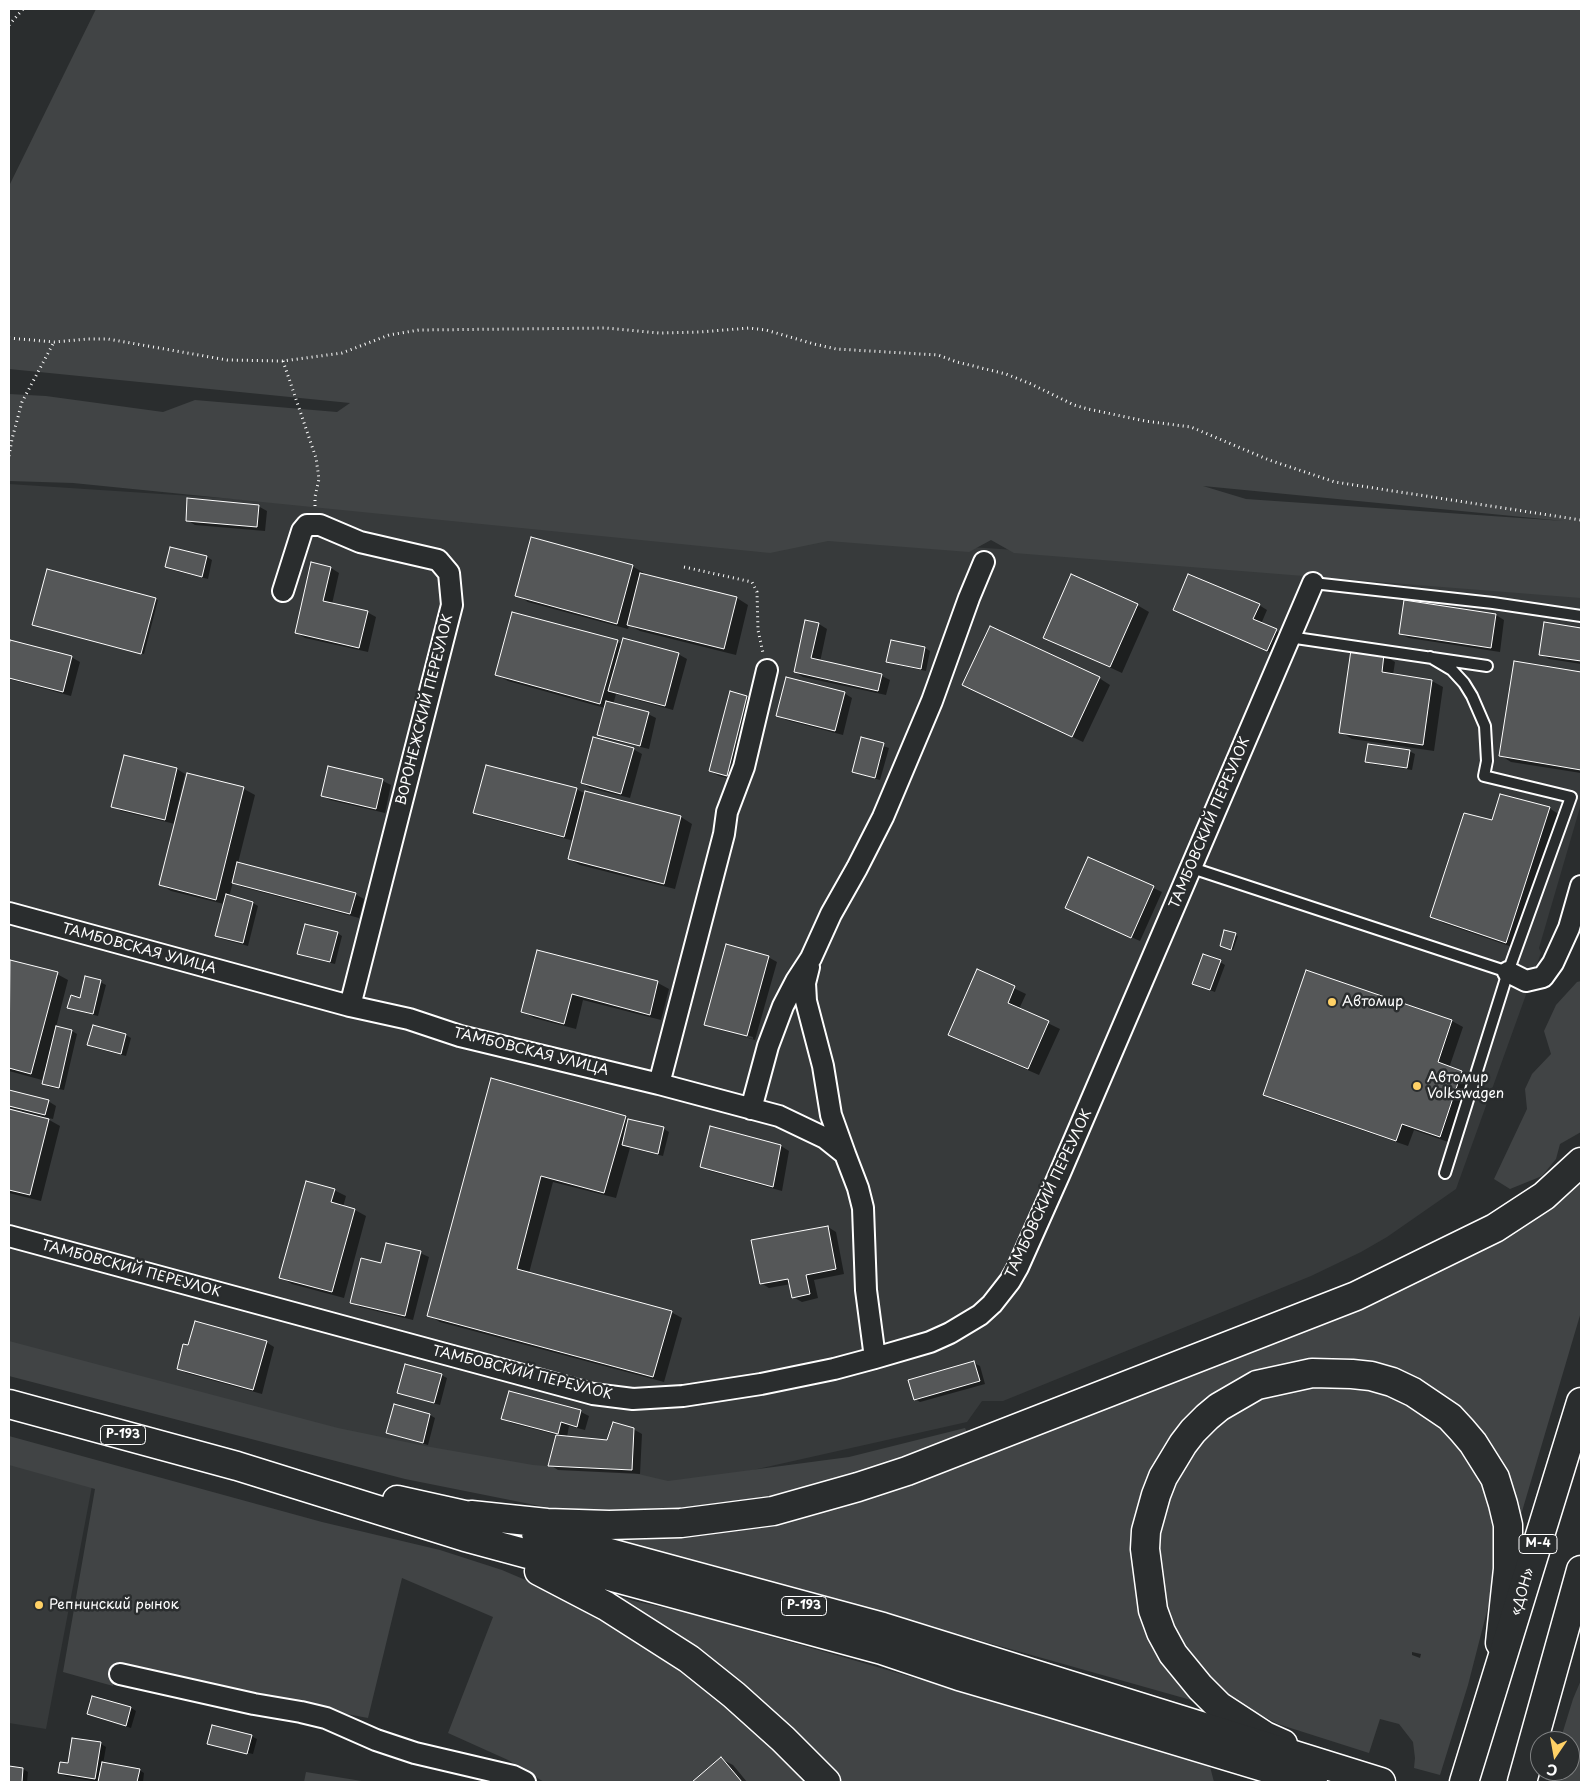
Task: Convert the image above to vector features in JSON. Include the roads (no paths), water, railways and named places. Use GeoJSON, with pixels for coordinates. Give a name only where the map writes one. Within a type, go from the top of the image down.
{"type":"FeatureCollection","features":[{"type":"Feature","properties":{"kind":"main road"},"geometry":{"type":"LineString","coordinates":[[468,1526],[547,1523],[609,1525],[681,1523],[773,1511],[907,1471],[1356,1296],[1495,1228],[1544,1196],[1581,1162]]}},
{"type":"Feature","properties":{"kind":"main road"},"geometry":{"type":"LineString","coordinates":[[1372,1780],[1265,1736],[1219,1706],[1173,1654],[1161,1632],[1153,1610],[1145,1549],[1151,1512],[1163,1477],[1183,1444],[1193,1431],[1220,1407],[1257,1385],[1271,1381],[1312,1373],[1352,1374],[1371,1376],[1392,1382],[1413,1392],[1450,1418],[1462,1430],[1477,1449],[1495,1478],[1504,1504],[1508,1525],[1508,1569],[1495,1686]]}},
{"type":"Feature","properties":{"kind":"main road","name":"«ДОН»"},"geometry":{"type":"LineString","coordinates":[[1464,1782],[1581,1402]]}},
{"type":"Feature","properties":{"kind":"main road","name":"Р-193"},"geometry":{"type":"LineString","coordinates":[[9,1404],[468,1526],[883,1627],[1372,1780]]}},
{"type":"Feature","properties":{"kind":"main road"},"geometry":{"type":"LineString","coordinates":[[468,1526],[636,1624],[689,1659],[741,1701],[826,1782]]}},
{"type":"Feature","properties":{"kind":"main road","name":"Р-193"},"geometry":{"type":"LineString","coordinates":[[468,1526],[1313,1782]]}},
{"type":"Feature","properties":{"kind":"main road"},"geometry":{"type":"LineString","coordinates":[[1522,1782],[1547,1698],[1581,1570]]}},
{"type":"Feature","properties":{"kind":"main road"},"geometry":{"type":"LineString","coordinates":[[1547,1698],[1581,1646]]}},
{"type":"Feature","properties":{"kind":"street","name":"ВОРОНЕЖСКИЙ ПЕРЕУЛОК"},"geometry":{"type":"LineString","coordinates":[[283,591],[302,531],[307,525],[320,525],[360,542],[438,560],[449,573],[452,605],[350,1006]]}},
{"type":"Feature","properties":{"kind":"street"},"geometry":{"type":"LineString","coordinates":[[751,1110],[768,1046],[783,1006],[811,958],[831,914],[858,868],[901,777],[984,562]]}},
{"type":"Feature","properties":{"kind":"street","name":"ТАМБОВСКИЙ ПЕРЕУЛОК"},"geometry":{"type":"LineString","coordinates":[[9,1236],[593,1394],[625,1398],[644,1399],[683,1396],[761,1384],[834,1369],[875,1358],[930,1342],[950,1333],[980,1315],[1010,1281],[1060,1173],[1313,583]]}},
{"type":"Feature","properties":{"kind":"street"},"geometry":{"type":"LineString","coordinates":[[659,1084],[724,834],[727,812],[744,767],[767,670]]}},
{"type":"Feature","properties":{"kind":"street"},"geometry":{"type":"LineString","coordinates":[[1508,972],[1526,981],[1543,977],[1553,962],[1569,928],[1581,886]]}},
{"type":"Feature","properties":{"kind":"street","name":"ТАМБОВСКАЯ УЛИЦА"},"geometry":{"type":"LineString","coordinates":[[9,913],[350,1006],[409,1019],[460,1036],[659,1084],[779,1116],[825,1138],[845,1154]]}},
{"type":"Feature","properties":{"kind":"street"},"geometry":{"type":"LineString","coordinates":[[811,958],[805,983],[806,1001],[823,1066],[831,1115],[858,1188],[863,1208],[866,1290],[875,1358]]}},
{"type":"Feature","properties":{"kind":"street"},"geometry":{"type":"LineString","coordinates":[[120,1674],[254,1704],[301,1712],[345,1726],[376,1740],[415,1753],[513,1776],[525,1782]]}},
{"type":"Feature","properties":{"kind":"lane"},"geometry":{"type":"LineString","coordinates":[[1313,583],[1493,603],[1581,616]]}},
{"type":"Feature","properties":{"kind":"lane"},"geometry":{"type":"LineString","coordinates":[[1289,637],[1487,666]]}},
{"type":"Feature","properties":{"kind":"lane"},"geometry":{"type":"LineString","coordinates":[[1430,657],[1452,670],[1464,683],[1472,696],[1485,726],[1487,760],[1484,776],[1571,797],[1508,972],[1446,1173]]}},
{"type":"Feature","properties":{"kind":"lane"},"geometry":{"type":"LineString","coordinates":[[1192,868],[1508,972]]}},
{"type":"Feature","properties":{"kind":"place","name":"Автомир"},"geometry":{"type":"Point","coordinates":[1332,1002]}},
{"type":"Feature","properties":{"kind":"place","name":"Автомир Volkswagen"},"geometry":{"type":"Point","coordinates":[1417,1086]}},
{"type":"Feature","properties":{"kind":"place","name":"Репнинский рынок"},"geometry":{"type":"Point","coordinates":[39,1605]}}]}
